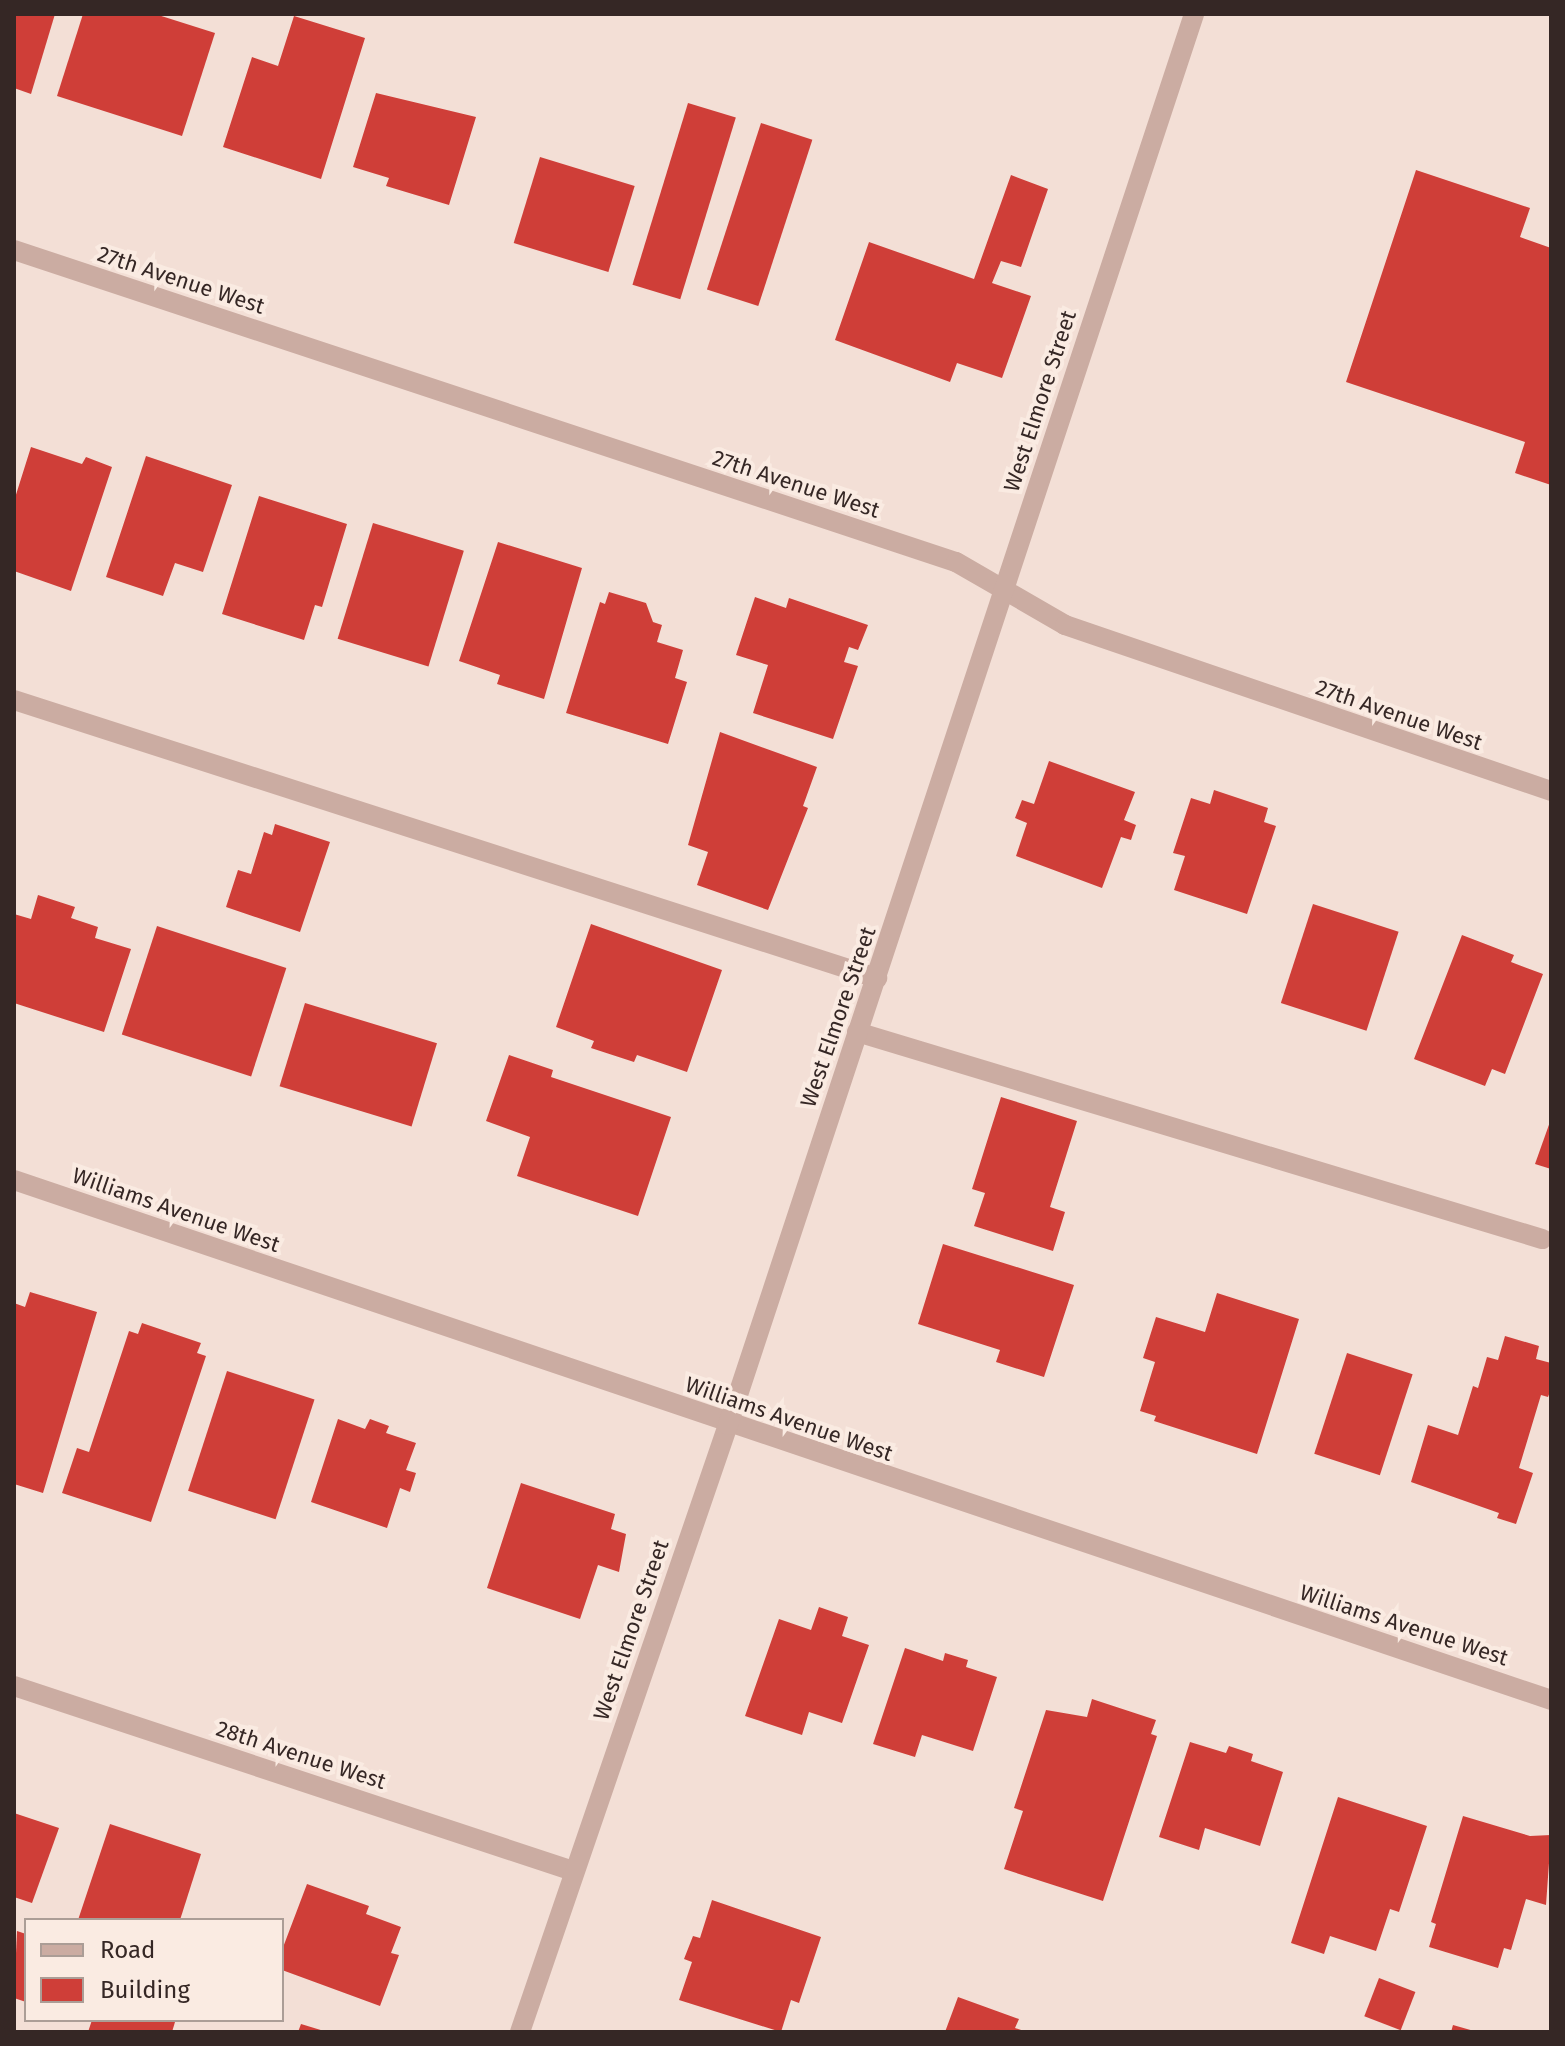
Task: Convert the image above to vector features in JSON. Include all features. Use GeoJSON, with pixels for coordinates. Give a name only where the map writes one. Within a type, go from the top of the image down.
{"type":"FeatureCollection","features":[{"type":"Feature","properties":{"kind":"street","name":"West Elmore Street"},"geometry":{"type":"LineString","coordinates":[[520,2032],[728,1425],[1194,14]]}},
{"type":"Feature","properties":{"kind":"street","name":"27th Avenue West"},"geometry":{"type":"LineString","coordinates":[[14,250],[956,562],[1065,625],[1551,791]]}},
{"type":"Feature","properties":{"kind":"street"},"geometry":{"type":"LineString","coordinates":[[14,700],[877,978]]}},
{"type":"Feature","properties":{"kind":"street"},"geometry":{"type":"LineString","coordinates":[[857,1032],[1542,1239]]}},
{"type":"Feature","properties":{"kind":"street","name":"Williams Avenue West"},"geometry":{"type":"LineString","coordinates":[[14,1180],[728,1425],[1551,1700]]}},
{"type":"Feature","properties":{"kind":"street","name":"28th Avenue West"},"geometry":{"type":"LineString","coordinates":[[14,1686],[573,1871]]}},
{"type":"Feature","properties":{"kind":"building"},"geometry":{"type":"Polygon","coordinates":[[[14,14],[55,14],[31,94],[14,88],[14,14]]]}},
{"type":"Feature","properties":{"kind":"building"},"geometry":{"type":"Polygon","coordinates":[[[83,14],[155,14],[215,33],[182,136],[57,96],[83,14]]]}},
{"type":"Feature","properties":{"kind":"building"},"geometry":{"type":"Polygon","coordinates":[[[294,16],[365,38],[321,179],[223,147],[252,57],[278,66],[294,16]]]}},
{"type":"Feature","properties":{"kind":"building"},"geometry":{"type":"Polygon","coordinates":[[[376,93],[476,117],[449,205],[386,186],[389,178],[353,167],[376,93]]]}},
{"type":"Feature","properties":{"kind":"building"},"geometry":{"type":"Polygon","coordinates":[[[688,103],[736,118],[680,299],[632,285],[688,103]]]}},
{"type":"Feature","properties":{"kind":"building"},"geometry":{"type":"Polygon","coordinates":[[[761,123],[812,140],[758,306],[707,289],[761,123]]]}},
{"type":"Feature","properties":{"kind":"building"},"geometry":{"type":"Polygon","coordinates":[[[540,157],[635,186],[608,272],[514,243],[540,157]]]}},
{"type":"Feature","properties":{"kind":"building"},"geometry":{"type":"Polygon","coordinates":[[[1416,170],[1530,208],[1520,237],[1551,248],[1551,485],[1515,473],[1525,442],[1346,382],[1416,170]]]}},
{"type":"Feature","properties":{"kind":"building"},"geometry":{"type":"Polygon","coordinates":[[[1011,175],[1048,189],[1021,267],[1001,261],[992,283],[1031,296],[1002,378],[957,363],[950,382],[835,340],[869,242],[974,279],[1011,175]]]}},
{"type":"Feature","properties":{"kind":"building"},"geometry":{"type":"Polygon","coordinates":[[[31,447],[82,464],[86,457],[112,467],[71,591],[14,571],[14,501],[31,447]]]}},
{"type":"Feature","properties":{"kind":"building"},"geometry":{"type":"Polygon","coordinates":[[[146,456],[232,485],[203,572],[175,563],[163,596],[106,577],[146,456]]]}},
{"type":"Feature","properties":{"kind":"building"},"geometry":{"type":"Polygon","coordinates":[[[259,496],[347,524],[322,607],[315,605],[304,640],[222,614],[259,496]]]}},
{"type":"Feature","properties":{"kind":"building"},"geometry":{"type":"Polygon","coordinates":[[[373,523],[464,551],[428,666],[338,639],[373,523]]]}},
{"type":"Feature","properties":{"kind":"building"},"geometry":{"type":"Polygon","coordinates":[[[498,542],[582,568],[544,699],[497,684],[500,675],[459,661],[498,542]]]}},
{"type":"Feature","properties":{"kind":"building"},"geometry":{"type":"Polygon","coordinates":[[[609,592],[646,603],[653,622],[662,625],[657,642],[683,650],[675,678],[687,682],[668,744],[566,713],[600,602],[605,604],[609,592]]]}},
{"type":"Feature","properties":{"kind":"building"},"geometry":{"type":"Polygon","coordinates":[[[755,597],[786,608],[789,598],[868,625],[858,650],[849,647],[844,662],[858,666],[833,739],[753,713],[768,665],[736,655],[755,597]]]}},
{"type":"Feature","properties":{"kind":"building"},"geometry":{"type":"Polygon","coordinates":[[[720,732],[817,767],[803,806],[808,808],[768,910],[697,885],[708,852],[688,845],[720,732]]]}},
{"type":"Feature","properties":{"kind":"building"},"geometry":{"type":"Polygon","coordinates":[[[1049,761],[1135,792],[1124,820],[1136,825],[1131,840],[1121,837],[1102,888],[1016,856],[1027,823],[1015,818],[1022,800],[1034,804],[1049,761]]]}},
{"type":"Feature","properties":{"kind":"building"},"geometry":{"type":"Polygon","coordinates":[[[1214,790],[1268,808],[1264,822],[1276,826],[1247,914],[1174,890],[1185,856],[1173,853],[1191,798],[1210,804],[1214,790]]]}},
{"type":"Feature","properties":{"kind":"building"},"geometry":{"type":"Polygon","coordinates":[[[275,824],[330,842],[300,932],[226,907],[238,870],[251,874],[264,832],[272,835],[275,824]]]}},
{"type":"Feature","properties":{"kind":"building"},"geometry":{"type":"Polygon","coordinates":[[[38,895],[75,907],[71,918],[98,927],[95,938],[131,949],[104,1032],[14,1003],[14,914],[31,919],[38,895]]]}},
{"type":"Feature","properties":{"kind":"building"},"geometry":{"type":"Polygon","coordinates":[[[1313,904],[1399,932],[1366,1031],[1281,1003],[1313,904]]]}},
{"type":"Feature","properties":{"kind":"building"},"geometry":{"type":"Polygon","coordinates":[[[591,924],[722,970],[687,1072],[637,1055],[634,1062],[591,1048],[594,1041],[556,1027],[591,924]]]}},
{"type":"Feature","properties":{"kind":"building"},"geometry":{"type":"Polygon","coordinates":[[[157,926],[286,968],[251,1076],[122,1034],[157,926]]]}},
{"type":"Feature","properties":{"kind":"building"},"geometry":{"type":"Polygon","coordinates":[[[1462,935],[1514,955],[1511,962],[1543,974],[1505,1074],[1492,1069],[1485,1086],[1414,1059],[1462,935]]]}},
{"type":"Feature","properties":{"kind":"building"},"geometry":{"type":"Polygon","coordinates":[[[305,1003],[437,1043],[412,1127],[280,1086],[305,1003]]]}},
{"type":"Feature","properties":{"kind":"building"},"geometry":{"type":"Polygon","coordinates":[[[509,1055],[553,1070],[551,1077],[671,1117],[638,1216],[517,1176],[530,1137],[486,1121],[509,1055]]]}},
{"type":"Feature","properties":{"kind":"building"},"geometry":{"type":"Polygon","coordinates":[[[1001,1097],[1077,1121],[1050,1207],[1065,1212],[1053,1251],[974,1226],[985,1193],[972,1189],[1001,1097]]]}},
{"type":"Feature","properties":{"kind":"building"},"geometry":{"type":"Polygon","coordinates":[[[1551,1119],[1551,1169],[1535,1164],[1551,1119]]]}},
{"type":"Feature","properties":{"kind":"building"},"geometry":{"type":"Polygon","coordinates":[[[943,1244],[1074,1285],[1044,1377],[996,1362],[1000,1350],[918,1324],[943,1244]]]}},
{"type":"Feature","properties":{"kind":"building"},"geometry":{"type":"Polygon","coordinates":[[[30,1292],[97,1312],[43,1493],[14,1484],[14,1303],[25,1307],[30,1292]]]}},
{"type":"Feature","properties":{"kind":"building"},"geometry":{"type":"Polygon","coordinates":[[[1217,1293],[1299,1319],[1257,1454],[1154,1421],[1156,1416],[1140,1411],[1155,1362],[1143,1358],[1156,1317],[1205,1332],[1217,1293]]]}},
{"type":"Feature","properties":{"kind":"building"},"geometry":{"type":"Polygon","coordinates":[[[142,1323],[201,1343],[197,1353],[206,1356],[151,1522],[62,1493],[77,1448],[89,1452],[129,1331],[138,1334],[142,1323]]]}},
{"type":"Feature","properties":{"kind":"building"},"geometry":{"type":"Polygon","coordinates":[[[1505,1336],[1539,1346],[1536,1359],[1551,1363],[1551,1389],[1548,1397],[1541,1395],[1519,1468],[1533,1473],[1516,1524],[1497,1518],[1499,1513],[1411,1482],[1428,1425],[1458,1435],[1473,1386],[1478,1388],[1487,1357],[1498,1360],[1505,1336]]]}},
{"type":"Feature","properties":{"kind":"building"},"geometry":{"type":"Polygon","coordinates":[[[1347,1353],[1413,1374],[1380,1475],[1314,1454],[1347,1353]]]}},
{"type":"Feature","properties":{"kind":"building"},"geometry":{"type":"Polygon","coordinates":[[[227,1371],[314,1399],[276,1519],[188,1491],[227,1371]]]}},
{"type":"Feature","properties":{"kind":"building"},"geometry":{"type":"Polygon","coordinates":[[[338,1419],[365,1429],[370,1419],[389,1426],[386,1433],[416,1443],[406,1470],[416,1473],[410,1492],[400,1488],[387,1528],[311,1502],[338,1419]]]}},
{"type":"Feature","properties":{"kind":"building"},"geometry":{"type":"Polygon","coordinates":[[[521,1483],[615,1514],[611,1529],[626,1534],[619,1572],[598,1565],[580,1619],[487,1588],[521,1483]]]}},
{"type":"Feature","properties":{"kind":"building"},"geometry":{"type":"Polygon","coordinates":[[[819,1607],[848,1617],[842,1636],[869,1645],[842,1723],[809,1712],[802,1735],[745,1716],[779,1619],[811,1630],[819,1607]]]}},
{"type":"Feature","properties":{"kind":"building"},"geometry":{"type":"Polygon","coordinates":[[[905,1648],[943,1661],[945,1653],[968,1660],[966,1667],[997,1677],[973,1751],[922,1735],[915,1757],[873,1744],[905,1648]]]}},
{"type":"Feature","properties":{"kind":"building"},"geometry":{"type":"Polygon","coordinates":[[[1092,1699],[1156,1720],[1151,1734],[1157,1736],[1103,1901],[1004,1869],[1023,1811],[1014,1808],[1046,1710],[1087,1717],[1092,1699]]]}},
{"type":"Feature","properties":{"kind":"building"},"geometry":{"type":"Polygon","coordinates":[[[1190,1742],[1226,1753],[1229,1746],[1253,1754],[1251,1761],[1283,1772],[1260,1846],[1205,1828],[1199,1850],[1159,1837],[1190,1742]]]}},
{"type":"Feature","properties":{"kind":"building"},"geometry":{"type":"Polygon","coordinates":[[[1338,1797],[1427,1826],[1399,1912],[1390,1909],[1376,1951],[1330,1936],[1324,1954],[1291,1943],[1338,1797]]]}},
{"type":"Feature","properties":{"kind":"building"},"geometry":{"type":"Polygon","coordinates":[[[14,1813],[59,1828],[32,1903],[14,1897],[14,1813]]]}},
{"type":"Feature","properties":{"kind":"building"},"geometry":{"type":"Polygon","coordinates":[[[1463,1816],[1530,1836],[1551,1835],[1546,1905],[1526,1899],[1511,1950],[1504,1948],[1498,1968],[1429,1947],[1436,1924],[1431,1922],[1463,1816]]]}},
{"type":"Feature","properties":{"kind":"building"},"geometry":{"type":"Polygon","coordinates":[[[110,1824],[201,1854],[181,1918],[79,1918],[110,1824]]]}},
{"type":"Feature","properties":{"kind":"building"},"geometry":{"type":"Polygon","coordinates":[[[307,1884],[369,1906],[366,1914],[401,1927],[391,1953],[399,1955],[380,2006],[284,1971],[284,1945],[307,1884]]]}},
{"type":"Feature","properties":{"kind":"building"},"geometry":{"type":"Polygon","coordinates":[[[712,1900],[821,1937],[799,2003],[791,2000],[781,2032],[679,2000],[692,1962],[684,1959],[693,1936],[700,1938],[712,1900]]]}},
{"type":"Feature","properties":{"kind":"building"},"geometry":{"type":"Polygon","coordinates":[[[17,1931],[24,1933],[24,2001],[14,1998],[17,1931]]]}},
{"type":"Feature","properties":{"kind":"building"},"geometry":{"type":"Polygon","coordinates":[[[1379,1978],[1415,1992],[1401,2030],[1364,2016],[1379,1978]]]}},
{"type":"Feature","properties":{"kind":"building"},"geometry":{"type":"Polygon","coordinates":[[[958,1997],[1019,2019],[1015,2028],[1027,2032],[945,2032],[958,1997]]]}},
{"type":"Feature","properties":{"kind":"building"},"geometry":{"type":"Polygon","coordinates":[[[91,2022],[175,2022],[172,2032],[88,2032],[91,2022]]]}},
{"type":"Feature","properties":{"kind":"building"},"geometry":{"type":"Polygon","coordinates":[[[301,2024],[324,2031],[324,2032],[298,2032],[301,2024]]]}},
{"type":"Feature","properties":{"kind":"building"},"geometry":{"type":"Polygon","coordinates":[[[1453,2025],[1474,2031],[1474,2032],[1451,2032],[1453,2025]]]}}]}
